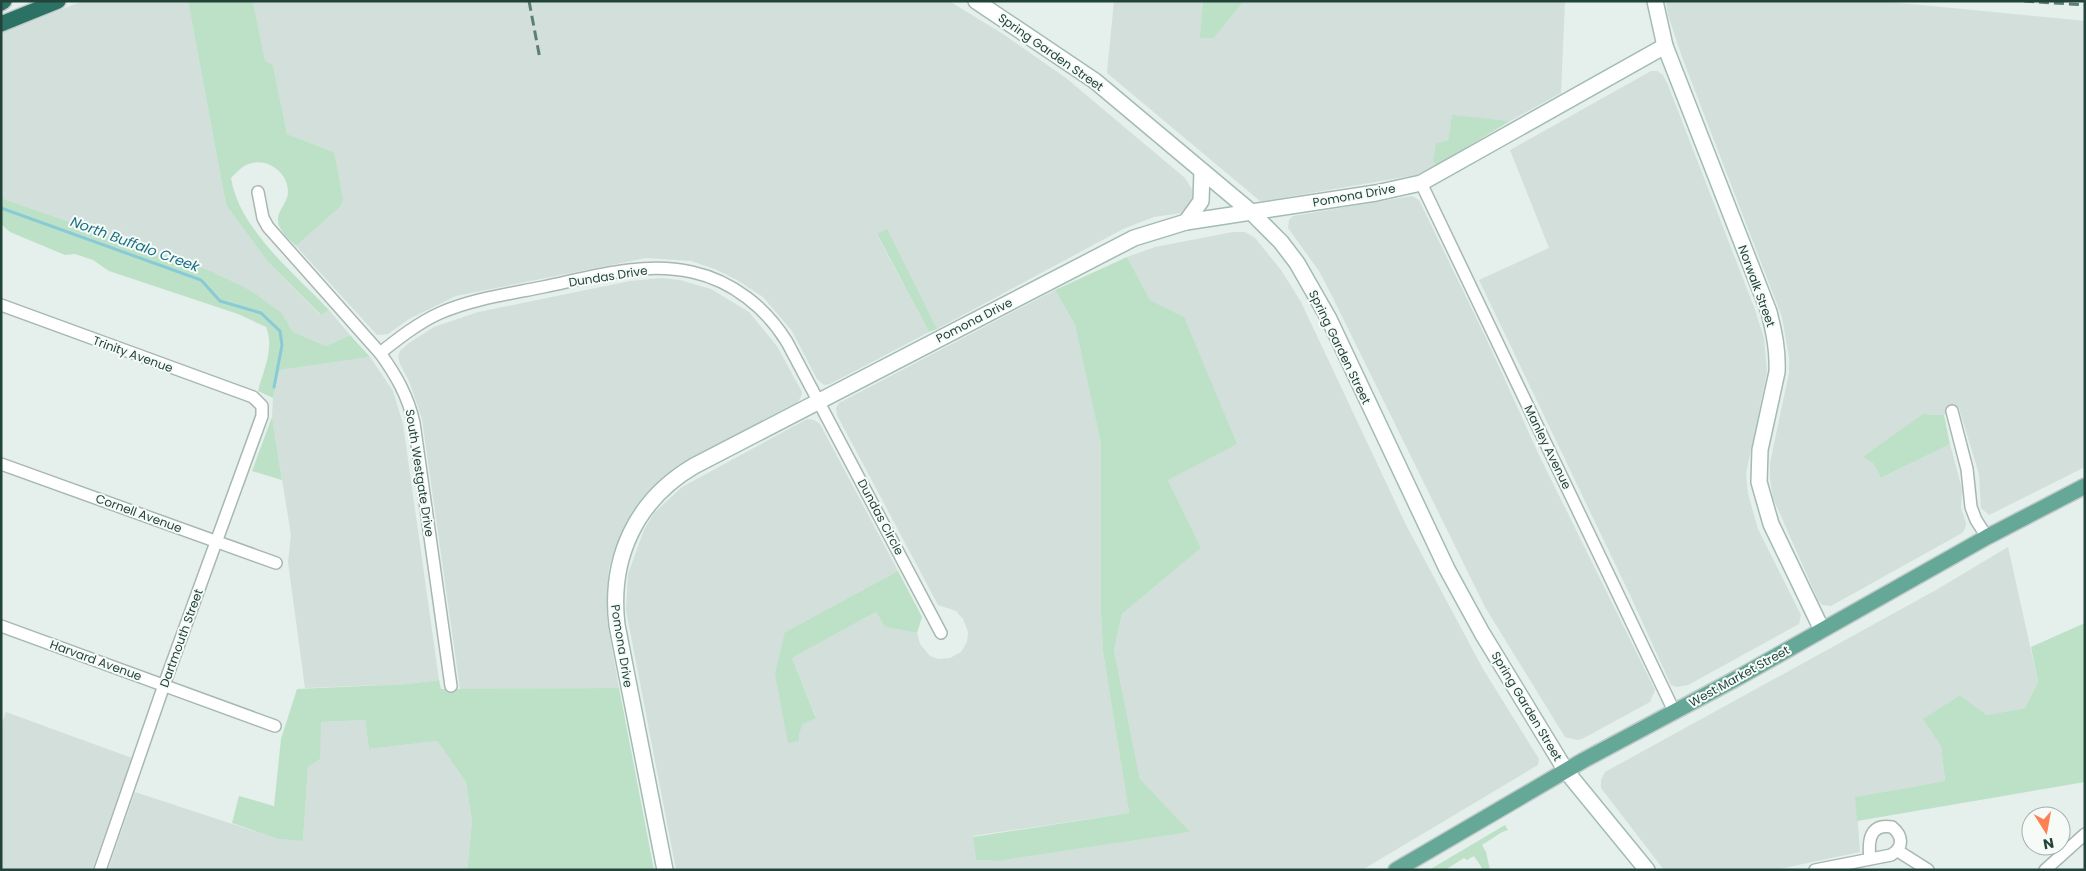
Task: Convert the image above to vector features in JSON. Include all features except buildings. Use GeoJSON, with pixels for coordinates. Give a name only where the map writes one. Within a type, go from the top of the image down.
{"type":"FeatureCollection","features":[{"type":"Feature","properties":{"kind":"highway"},"geometry":{"type":"LineString","coordinates":[[1,24],[58,1]]}},
{"type":"Feature","properties":{"kind":"main road","name":"West Market Street"},"geometry":{"type":"LineString","coordinates":[[1396,870],[1566,771],[1987,538],[2085,486]]}},
{"type":"Feature","properties":{"kind":"street","name":"Spring Garden Street"},"geometry":{"type":"LineString","coordinates":[[976,1],[1095,81],[1250,211],[1281,242],[1297,263],[1329,319],[1457,588],[1496,656],[1566,771],[1647,870]]}},
{"type":"Feature","properties":{"kind":"street","name":"Norwalk Street"},"geometry":{"type":"LineString","coordinates":[[1655,1],[1665,46],[1765,303],[1774,331],[1778,359],[1777,372],[1760,450],[1759,482],[1771,524],[1822,630]]}},
{"type":"Feature","properties":{"kind":"street","name":"Pomona Drive"},"geometry":{"type":"LineString","coordinates":[[665,870],[615,611],[615,590],[625,544],[645,509],[673,480],[694,466],[1119,245],[1151,231],[1186,222],[1376,193],[1421,183],[1665,46]]}},
{"type":"Feature","properties":{"kind":"street"},"geometry":{"type":"LineString","coordinates":[[1186,222],[1201,201],[1202,171]]}},
{"type":"Feature","properties":{"kind":"street","name":"Manley Avenue"},"geometry":{"type":"LineString","coordinates":[[1421,183],[1674,711]]}},
{"type":"Feature","properties":{"kind":"street","name":"South Westgate Drive"},"geometry":{"type":"LineString","coordinates":[[258,192],[263,218],[268,227],[380,353],[401,385],[414,423],[451,686]]}},
{"type":"Feature","properties":{"kind":"street","name":"Dundas Drive"},"geometry":{"type":"LineString","coordinates":[[380,353],[427,320],[459,306],[629,271],[665,268],[708,277],[730,287],[755,304],[781,332],[818,402]]}},
{"type":"Feature","properties":{"kind":"street","name":"Trinity Avenue"},"geometry":{"type":"LineString","coordinates":[[1,305],[253,397],[262,406]]}},
{"type":"Feature","properties":{"kind":"street","name":"Dundas Circle"},"geometry":{"type":"LineString","coordinates":[[818,402],[863,483],[941,633]]}},
{"type":"Feature","properties":{"kind":"street","name":"Dartmouth Street"},"geometry":{"type":"LineString","coordinates":[[100,870],[164,685],[262,416],[262,406]]}},
{"type":"Feature","properties":{"kind":"street"},"geometry":{"type":"LineString","coordinates":[[1952,411],[1966,469],[1971,507],[1976,520],[1987,538]]}},
{"type":"Feature","properties":{"kind":"street","name":"Cornell Avenue"},"geometry":{"type":"LineString","coordinates":[[1,464],[276,563]]}},
{"type":"Feature","properties":{"kind":"street","name":"Harvard Avenue"},"geometry":{"type":"LineString","coordinates":[[1,626],[275,726]]}},
{"type":"Feature","properties":{"kind":"street"},"geometry":{"type":"LineString","coordinates":[[1815,870],[1891,855],[1898,850],[1901,841],[1897,831],[1892,827],[1880,827],[1875,830],[1868,841],[1870,859]]}},
{"type":"Feature","properties":{"kind":"street"},"geometry":{"type":"LineString","coordinates":[[2045,870],[2085,834]]}},
{"type":"Feature","properties":{"kind":"street"},"geometry":{"type":"LineString","coordinates":[[1898,850],[1928,870]]}},
{"type":"Feature","properties":{"kind":"shaded area"},"geometry":{"type":"Polygon","coordinates":[[[83,1],[188,1],[226,205],[268,262],[320,315],[329,310],[350,335],[326,346],[293,332],[282,313],[252,291],[211,271],[1,198],[1,33],[83,1]]]}},
{"type":"Feature","properties":{"kind":"shaded area"},"geometry":{"type":"Polygon","coordinates":[[[253,1],[949,1],[1003,34],[1066,78],[1185,178],[1193,191],[1192,199],[1188,208],[1181,213],[1154,217],[1123,229],[937,329],[886,230],[877,235],[929,332],[830,384],[824,385],[817,379],[792,331],[763,297],[737,280],[715,269],[691,261],[646,258],[456,296],[409,319],[388,334],[377,335],[296,246],[339,208],[334,152],[287,134],[273,65],[265,62],[253,1]]]}},
{"type":"Feature","properties":{"kind":"shaded area"},"geometry":{"type":"Polygon","coordinates":[[[1114,1],[1203,1],[1201,38],[1214,38],[1244,1],[1565,1],[1561,93],[1510,121],[1452,116],[1448,142],[1433,162],[1437,165],[1416,175],[1260,201],[1107,73],[1114,1]]]}},
{"type":"Feature","properties":{"kind":"shaded area"},"geometry":{"type":"Polygon","coordinates":[[[1666,1],[1880,1],[2085,21],[2085,467],[1989,515],[1981,508],[1979,474],[1959,408],[1944,415],[1923,414],[1873,463],[1881,478],[1950,444],[1962,489],[1961,508],[1966,523],[1965,529],[1962,533],[1831,606],[1822,605],[1818,600],[1773,498],[1770,463],[1789,373],[1789,357],[1782,317],[1682,57],[1668,15],[1666,1]]]}},
{"type":"Feature","properties":{"kind":"shaded area"},"geometry":{"type":"Polygon","coordinates":[[[1651,71],[1657,71],[1663,75],[1668,85],[1754,307],[1764,338],[1767,372],[1746,474],[1748,494],[1758,529],[1801,615],[1799,624],[1688,685],[1677,687],[1671,685],[1631,597],[1479,280],[1549,248],[1510,150],[1651,71]]]}},
{"type":"Feature","properties":{"kind":"shaded area"},"geometry":{"type":"Polygon","coordinates":[[[1412,196],[1419,200],[1485,336],[1539,455],[1655,690],[1650,702],[1582,739],[1577,740],[1565,737],[1485,607],[1319,271],[1288,228],[1289,220],[1293,216],[1412,196]]]}},
{"type":"Feature","properties":{"kind":"shaded area"},"geometry":{"type":"Polygon","coordinates":[[[1233,232],[1245,232],[1255,238],[1281,270],[1301,302],[1406,525],[1483,669],[1539,759],[1538,765],[1362,870],[676,870],[626,610],[628,574],[644,530],[654,513],[682,487],[807,419],[814,420],[820,424],[898,571],[785,632],[799,734],[803,724],[816,717],[792,658],[876,612],[885,627],[917,633],[920,644],[930,656],[938,659],[950,658],[961,652],[967,642],[968,632],[963,619],[956,611],[938,605],[837,415],[836,408],[839,403],[1055,290],[1075,325],[1101,444],[1101,613],[1103,652],[1129,813],[973,836],[976,860],[998,861],[1189,832],[1140,779],[1114,650],[1122,614],[1201,548],[1168,480],[1184,317],[1150,300],[1127,257],[1155,247],[1233,232]]]}},
{"type":"Feature","properties":{"kind":"shaded area"},"geometry":{"type":"Polygon","coordinates":[[[661,278],[680,280],[711,289],[749,312],[777,346],[802,392],[801,397],[797,403],[678,465],[644,496],[631,515],[613,555],[609,568],[607,592],[607,620],[619,688],[460,689],[422,419],[409,381],[400,364],[398,357],[400,351],[434,327],[478,312],[630,281],[661,278]]]}},
{"type":"Feature","properties":{"kind":"shaded area"},"geometry":{"type":"Polygon","coordinates":[[[370,357],[393,391],[403,424],[439,680],[407,684],[305,688],[288,562],[291,535],[272,417],[273,398],[280,370],[370,357]]]}},
{"type":"Feature","properties":{"kind":"shaded area"},"geometry":{"type":"Polygon","coordinates":[[[2008,547],[2038,682],[2025,708],[1987,715],[1960,695],[1924,719],[1941,746],[1945,781],[1856,797],[1860,852],[1775,870],[1664,870],[1601,788],[1601,780],[1605,772],[1936,590],[2008,547]]]}},
{"type":"Feature","properties":{"kind":"shaded area"},"geometry":{"type":"Polygon","coordinates":[[[6,712],[132,758],[92,870],[1,870],[1,725],[6,712]]]}},
{"type":"Feature","properties":{"kind":"shaded area"},"geometry":{"type":"Polygon","coordinates":[[[365,720],[369,749],[437,741],[466,782],[472,822],[467,870],[108,870],[135,792],[278,839],[303,841],[308,767],[320,759],[320,722],[365,720]]]}},
{"type":"Feature","properties":{"kind":"green space"},"geometry":{"type":"Polygon","coordinates":[[[188,1],[253,1],[265,61],[273,65],[287,134],[334,152],[343,200],[339,208],[296,246],[285,235],[279,224],[279,213],[288,196],[287,184],[280,172],[274,167],[261,162],[244,166],[231,178],[236,197],[256,232],[329,310],[321,315],[268,262],[226,205],[188,1]]]}},
{"type":"Feature","properties":{"kind":"green space"},"geometry":{"type":"Polygon","coordinates":[[[1203,1],[1244,1],[1214,38],[1200,38],[1203,1]]]}},
{"type":"Feature","properties":{"kind":"green space"},"geometry":{"type":"Polygon","coordinates":[[[1452,115],[1510,121],[1437,165],[1433,162],[1436,143],[1448,141],[1452,115]]]}},
{"type":"Feature","properties":{"kind":"green space"},"geometry":{"type":"Polygon","coordinates":[[[1,198],[211,271],[252,291],[282,313],[293,332],[326,346],[350,335],[370,357],[280,370],[273,398],[258,391],[269,351],[266,327],[238,314],[109,271],[93,260],[75,254],[65,255],[10,232],[1,224],[1,198]]]}},
{"type":"Feature","properties":{"kind":"green space"},"geometry":{"type":"Polygon","coordinates":[[[887,229],[937,329],[929,332],[877,234],[887,229]]]}},
{"type":"Feature","properties":{"kind":"green space"},"geometry":{"type":"Polygon","coordinates":[[[1127,257],[1150,300],[1184,317],[1237,444],[1168,480],[1201,548],[1122,614],[1114,650],[1140,779],[1190,832],[998,861],[976,860],[973,837],[1129,813],[1103,652],[1101,613],[1101,444],[1075,325],[1055,290],[1127,257]]]}},
{"type":"Feature","properties":{"kind":"green space"},"geometry":{"type":"Polygon","coordinates":[[[1923,414],[1944,415],[1950,444],[1881,478],[1873,463],[1863,457],[1923,414]]]}},
{"type":"Feature","properties":{"kind":"green space"},"geometry":{"type":"Polygon","coordinates":[[[272,417],[282,480],[252,471],[272,417]]]}},
{"type":"Feature","properties":{"kind":"green space"},"geometry":{"type":"Polygon","coordinates":[[[898,571],[922,617],[917,633],[885,627],[876,612],[792,658],[816,718],[803,724],[799,734],[799,741],[788,743],[775,674],[785,632],[898,571]]]}},
{"type":"Feature","properties":{"kind":"green space"},"geometry":{"type":"Polygon","coordinates":[[[2085,623],[2085,782],[1857,821],[1855,797],[1945,781],[1941,746],[1923,719],[1960,695],[1987,715],[2025,708],[2038,682],[2031,647],[2085,623]]]}},
{"type":"Feature","properties":{"kind":"green space"},"geometry":{"type":"Polygon","coordinates":[[[439,680],[441,689],[619,688],[654,870],[467,870],[472,822],[466,782],[437,741],[369,749],[365,720],[321,722],[320,759],[308,767],[303,841],[278,839],[232,823],[239,796],[274,806],[281,739],[297,689],[407,684],[439,680]]]}},
{"type":"Feature","properties":{"kind":"green space"},"geometry":{"type":"Polygon","coordinates":[[[1505,825],[1508,830],[1482,845],[1486,852],[1490,870],[1481,870],[1482,868],[1474,856],[1467,860],[1464,858],[1445,870],[1429,870],[1505,825]]]}},
{"type":"Feature","properties":{"kind":"waterway","name":"North Buffalo Creek"},"geometry":{"type":"LineString","coordinates":[[1,208],[201,280],[220,301],[261,313],[280,331],[282,345],[274,387]]}},
{"type":"Feature","properties":{"kind":"railway"},"geometry":{"type":"LineString","coordinates":[[529,1],[540,59]]}},
{"type":"Feature","properties":{"kind":"railway"},"geometry":{"type":"LineString","coordinates":[[2024,1],[2085,5]]}}]}
